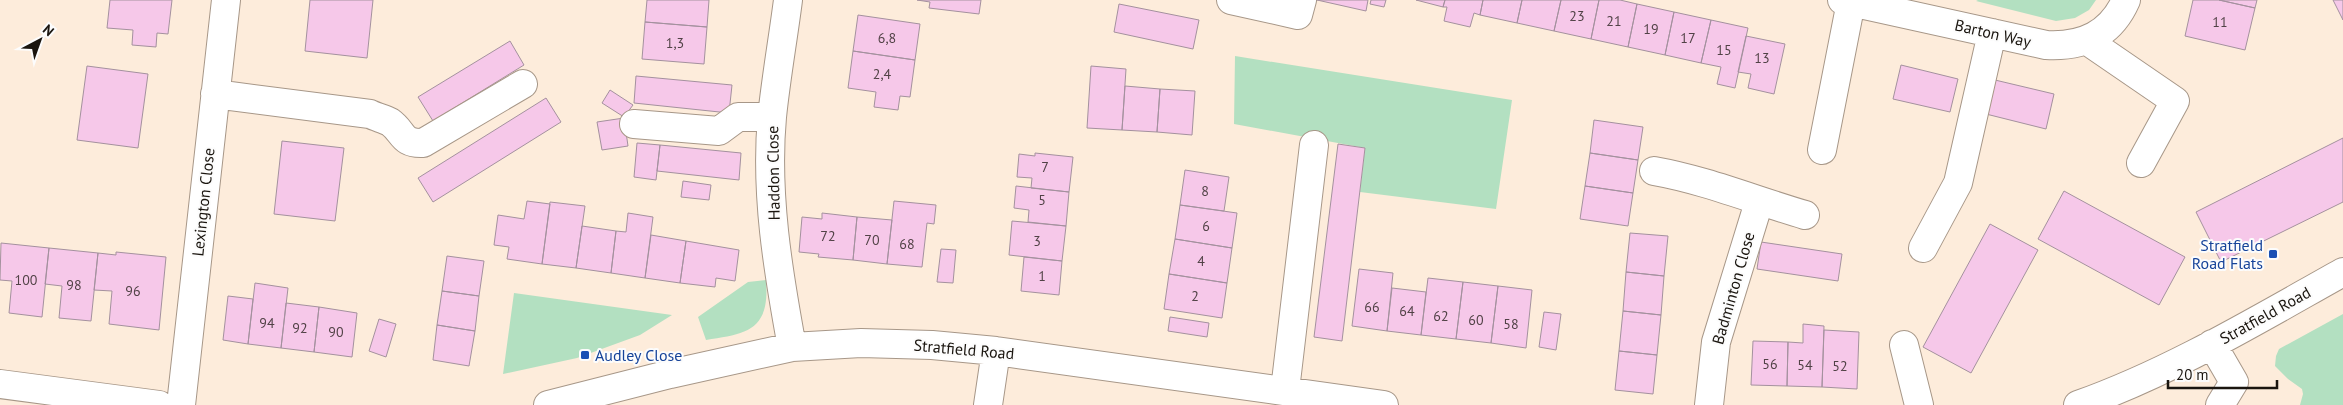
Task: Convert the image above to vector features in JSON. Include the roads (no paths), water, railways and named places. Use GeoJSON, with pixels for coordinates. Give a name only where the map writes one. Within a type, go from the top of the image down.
{"type":"FeatureCollection","features":[{"type":"Feature","properties":{"kind":"street","name":"Lexington Close"},"geometry":{"type":"LineString","coordinates":[[181,405],[226,0]]}},
{"type":"Feature","properties":{"kind":"street","name":"Haddon Close"},"geometry":{"type":"LineString","coordinates":[[788,0],[772,117],[771,188],[780,278],[792,347]]}},
{"type":"Feature","properties":{"kind":"street"},"geometry":{"type":"LineString","coordinates":[[1231,0],[1298,15],[1302,0]]}},
{"type":"Feature","properties":{"kind":"street","name":"Barton Way"},"geometry":{"type":"LineString","coordinates":[[1847,1],[2046,45],[2067,46],[2086,40],[2105,30],[2120,14],[2126,0]]}},
{"type":"Feature","properties":{"kind":"street"},"geometry":{"type":"LineString","coordinates":[[1822,150],[1847,1]]}},
{"type":"Feature","properties":{"kind":"street"},"geometry":{"type":"LineString","coordinates":[[1923,248],[1958,183],[1992,33]]}},
{"type":"Feature","properties":{"kind":"street"},"geometry":{"type":"LineString","coordinates":[[2086,40],[2175,101],[2141,163]]}},
{"type":"Feature","properties":{"kind":"street"},"geometry":{"type":"LineString","coordinates":[[215,94],[370,114],[390,123],[402,137],[412,144],[423,143],[523,84]]}},
{"type":"Feature","properties":{"kind":"street"},"geometry":{"type":"LineString","coordinates":[[634,124],[719,131],[738,117],[772,117]]}},
{"type":"Feature","properties":{"kind":"street"},"geometry":{"type":"LineString","coordinates":[[1285,390],[1314,145]]}},
{"type":"Feature","properties":{"kind":"street"},"geometry":{"type":"LineString","coordinates":[[1654,171],[1690,177],[1759,202],[1805,215]]}},
{"type":"Feature","properties":{"kind":"street","name":"Badminton Close"},"geometry":{"type":"LineString","coordinates":[[1709,405],[1716,342],[1759,202]]}},
{"type":"Feature","properties":{"kind":"street","name":"Stratfield Road"},"geometry":{"type":"LineString","coordinates":[[2078,405],[2114,392],[2212,344],[2343,272]]}},
{"type":"Feature","properties":{"kind":"street","name":"Stratfield Road"},"geometry":{"type":"LineString","coordinates":[[548,405],[670,374],[792,347],[861,343],[932,345],[996,351],[1384,405]]}},
{"type":"Feature","properties":{"kind":"street"},"geometry":{"type":"LineString","coordinates":[[1904,344],[1919,405]]}},
{"type":"Feature","properties":{"kind":"street"},"geometry":{"type":"LineString","coordinates":[[2212,344],[2234,382],[2220,405]]}},
{"type":"Feature","properties":{"kind":"street"},"geometry":{"type":"LineString","coordinates":[[988,405],[996,351]]}},
{"type":"Feature","properties":{"kind":"street"},"geometry":{"type":"LineString","coordinates":[[0,384],[52,398],[159,405]]}},
{"type":"Feature","properties":{"kind":"place","name":"Stratfield Road Flats"},"geometry":{"type":"Point","coordinates":[2273,254]}},
{"type":"Feature","properties":{"kind":"place","name":"Audley Close"},"geometry":{"type":"Point","coordinates":[585,355]}}]}
